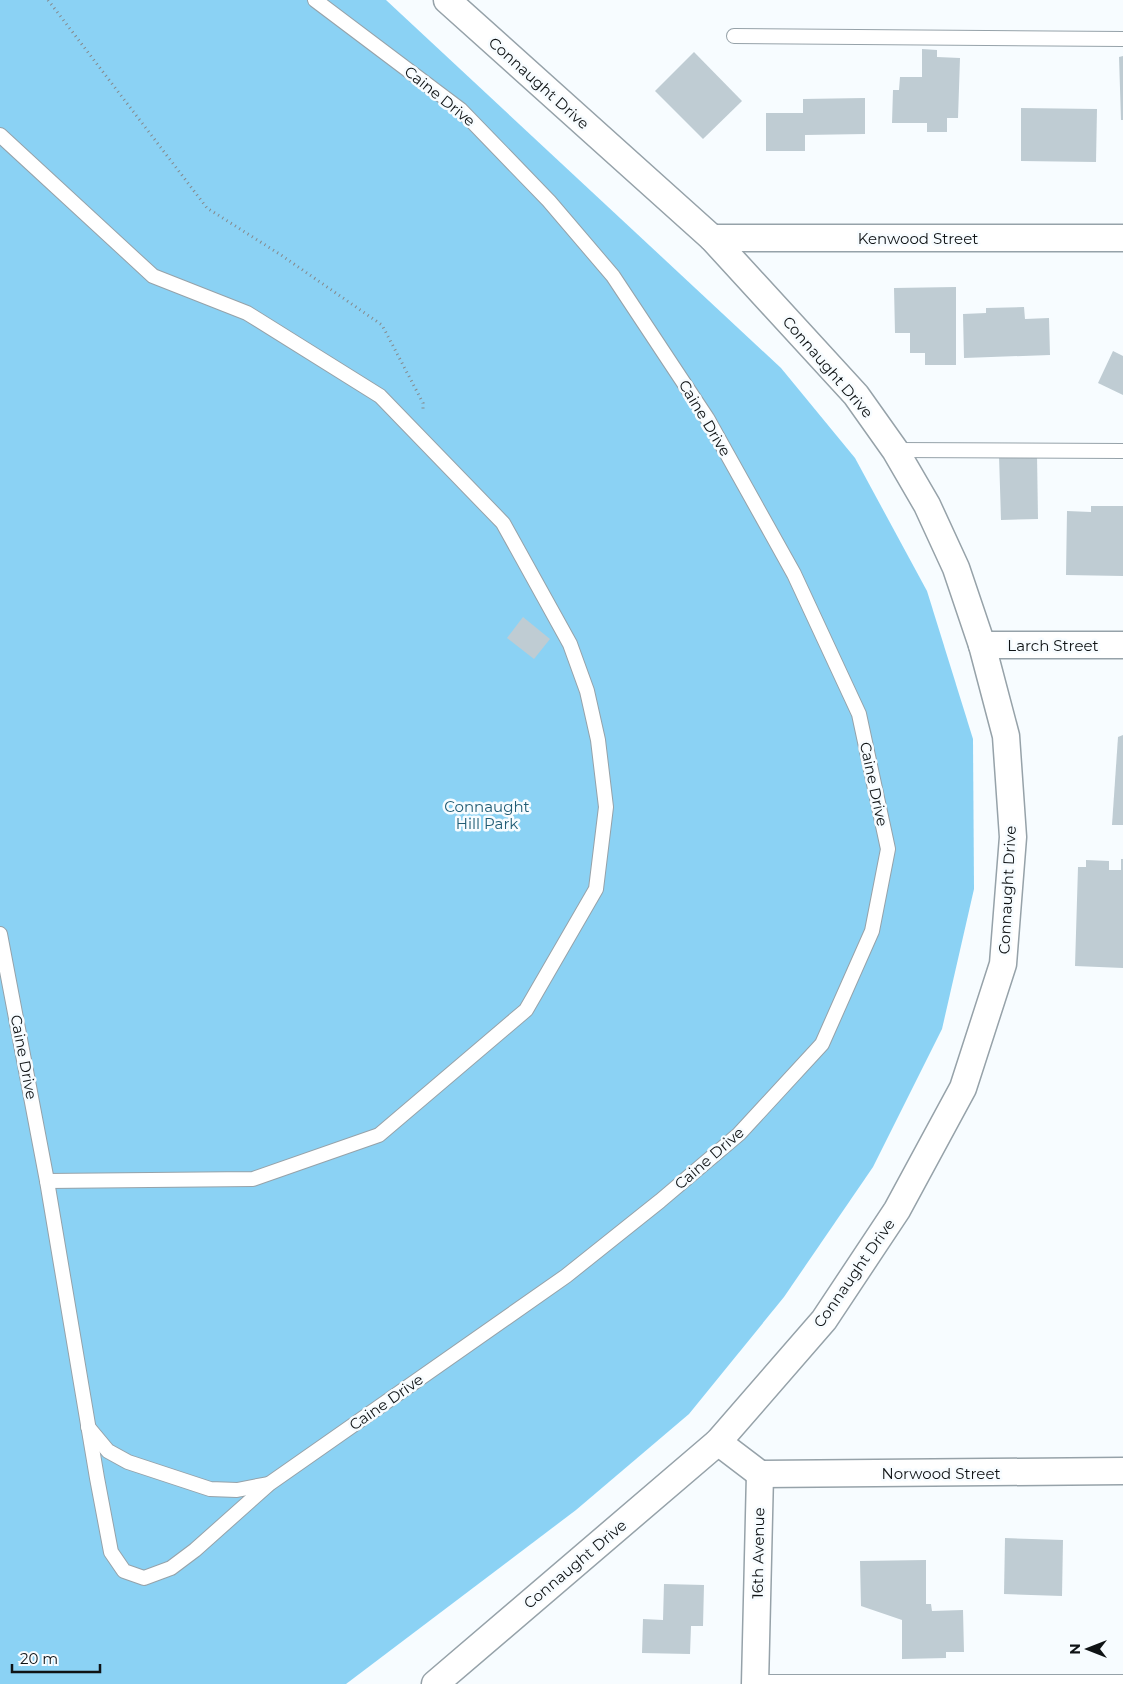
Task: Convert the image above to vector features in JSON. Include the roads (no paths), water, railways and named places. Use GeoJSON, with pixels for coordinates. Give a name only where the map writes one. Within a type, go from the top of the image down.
{"type":"FeatureCollection","features":[{"type":"Feature","properties":{"kind":"street","name":"Connaught Drive"},"geometry":{"type":"LineString","coordinates":[[435,1684],[718,1442],[824,1320],[897,1210],[963,1088],[1003,964],[1012,837],[1006,736],[982,645],[956,568],[927,505],[895,450],[856,395],[712,238],[447,0]]}},
{"type":"Feature","properties":{"kind":"street","name":"Kenwood Street"},"geometry":{"type":"LineString","coordinates":[[712,238],[1123,238]]}},
{"type":"Feature","properties":{"kind":"street","name":"Larch Street"},"geometry":{"type":"LineString","coordinates":[[982,645],[1123,645]]}},
{"type":"Feature","properties":{"kind":"street"},"geometry":{"type":"LineString","coordinates":[[718,1442],[760,1474]]}},
{"type":"Feature","properties":{"kind":"street","name":"Norwood Street"},"geometry":{"type":"LineString","coordinates":[[760,1474],[1123,1471]]}},
{"type":"Feature","properties":{"kind":"street","name":"16th Avenue"},"geometry":{"type":"LineString","coordinates":[[755,1683],[760,1474]]}},
{"type":"Feature","properties":{"kind":"lane","name":"Caine Drive"},"geometry":{"type":"LineString","coordinates":[[0,934],[47,1181],[111,1552],[124,1571],[144,1578],[171,1568],[195,1550],[269,1484],[566,1276],[739,1134],[822,1044],[872,932],[888,849],[859,714],[794,574],[707,418],[613,276],[549,201],[461,110],[315,0]]}},
{"type":"Feature","properties":{"kind":"lane"},"geometry":{"type":"LineString","coordinates":[[734,36],[1123,38]]}},
{"type":"Feature","properties":{"kind":"lane"},"geometry":{"type":"LineString","coordinates":[[0,134],[153,276],[247,314],[380,396],[503,523],[570,644],[589,699],[598,740],[606,807],[596,889],[526,1010],[379,1136],[254,1179],[47,1181]]}},
{"type":"Feature","properties":{"kind":"lane"},"geometry":{"type":"LineString","coordinates":[[895,450],[1123,451]]}},
{"type":"Feature","properties":{"kind":"lane","name":"Caine Drive"},"geometry":{"type":"LineString","coordinates":[[88,1426],[108,1450],[128,1462],[210,1489],[237,1490],[269,1484]]}},
{"type":"Feature","properties":{"kind":"lane"},"geometry":{"type":"LineString","coordinates":[[755,1683],[1123,1682]]}},
{"type":"Feature","properties":{"kind":"park label","name":"Connaught Hill Park"},"geometry":{"type":"Point","coordinates":[487,814]}}]}
